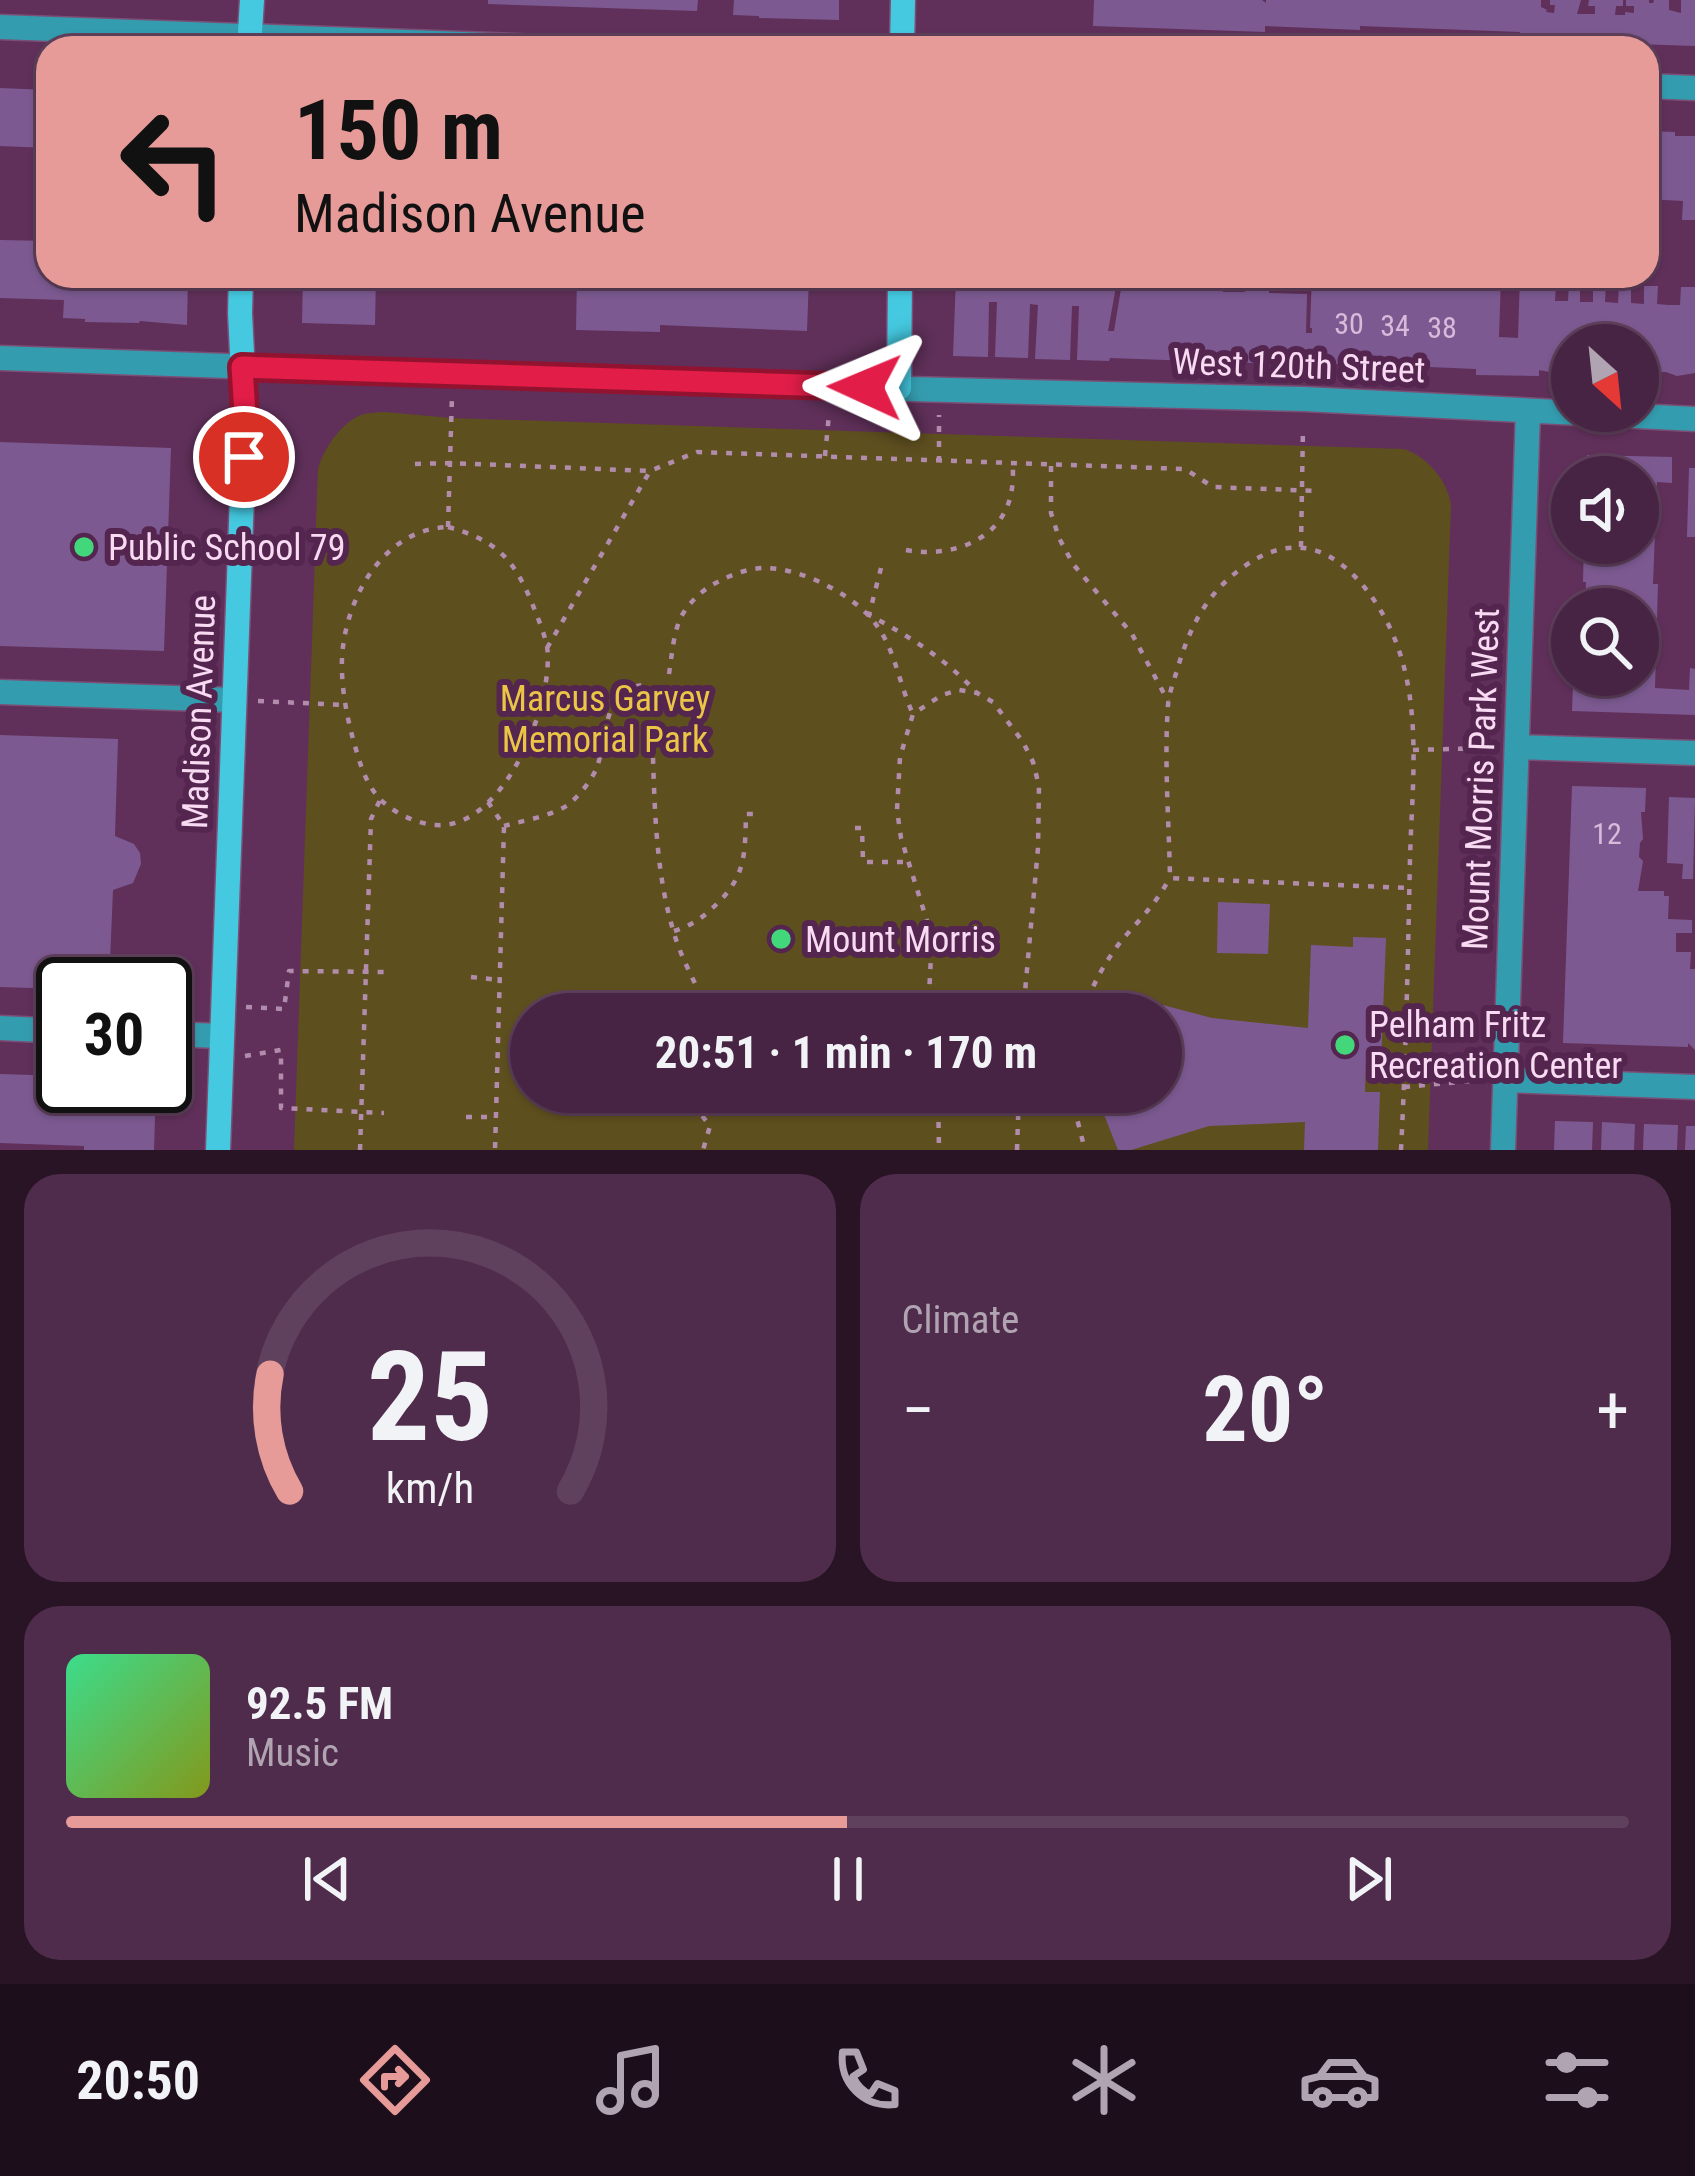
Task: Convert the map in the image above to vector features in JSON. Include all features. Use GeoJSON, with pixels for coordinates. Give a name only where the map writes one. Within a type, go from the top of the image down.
{"type":"FeatureCollection","features":[{"type":"Feature","properties":{"kind":"main road"},"geometry":{"type":"LineString","coordinates":[[250,36],[252,0]]}},
{"type":"Feature","properties":{"kind":"main road"},"geometry":{"type":"LineString","coordinates":[[902,36],[903,0]]}},
{"type":"Feature","properties":{"kind":"main road","name":"Madison Avenue"},"geometry":{"type":"LineString","coordinates":[[218,1150],[245,414],[241,288]]}},
{"type":"Feature","properties":{"kind":"main road"},"geometry":{"type":"LineString","coordinates":[[899,388],[900,288]]}},
{"type":"Feature","properties":{"kind":"street"},"geometry":{"type":"LineString","coordinates":[[0,27],[150,36]]}},
{"type":"Feature","properties":{"kind":"street"},"geometry":{"type":"LineString","coordinates":[[1659,86],[1695,88]]}},
{"type":"Feature","properties":{"kind":"street","name":"West 120th Street"},"geometry":{"type":"LineString","coordinates":[[0,358],[1304,399],[1695,419]]}},
{"type":"Feature","properties":{"kind":"street","name":"Mount Morris Park West"},"geometry":{"type":"LineString","coordinates":[[1503,1150],[1528,411]]}},
{"type":"Feature","properties":{"kind":"street"},"geometry":{"type":"LineString","coordinates":[[0,692],[234,700]]}},
{"type":"Feature","properties":{"kind":"street"},"geometry":{"type":"LineString","coordinates":[[1517,747],[1695,753]]}},
{"type":"Feature","properties":{"kind":"street"},"geometry":{"type":"LineString","coordinates":[[0,1028],[36,1029]]}},
{"type":"Feature","properties":{"kind":"street"},"geometry":{"type":"LineString","coordinates":[[192,1035],[222,1036]]}},
{"type":"Feature","properties":{"kind":"street"},"geometry":{"type":"LineString","coordinates":[[1505,1080],[1695,1087]]}},
{"type":"Feature","properties":{"kind":"path"},"geometry":{"type":"LineString","coordinates":[[448,527],[453,373]]}},
{"type":"Feature","properties":{"kind":"path"},"geometry":{"type":"LineString","coordinates":[[1301,547],[1304,399]]}},
{"type":"Feature","properties":{"kind":"path"},"geometry":{"type":"LineString","coordinates":[[825,458],[829,414]]}},
{"type":"Feature","properties":{"kind":"path"},"geometry":{"type":"LineString","coordinates":[[939,415],[939,462]]}},
{"type":"Feature","properties":{"kind":"path"},"geometry":{"type":"LineString","coordinates":[[416,464],[650,471],[697,452],[1185,469],[1214,488],[1318,491]]}},
{"type":"Feature","properties":{"kind":"path"},"geometry":{"type":"LineString","coordinates":[[906,550],[946,552],[966,547],[988,533],[1012,493],[1013,464]]}},
{"type":"Feature","properties":{"kind":"path"},"geometry":{"type":"LineString","coordinates":[[1051,466],[1051,513],[1059,538],[1073,565],[1132,634],[1168,700]]}},
{"type":"Feature","properties":{"kind":"path"},"geometry":{"type":"LineString","coordinates":[[547,648],[650,471]]}},
{"type":"Feature","properties":{"kind":"path"},"geometry":{"type":"LineString","coordinates":[[448,527],[472,534],[507,556],[529,596],[547,648],[544,690],[535,722],[502,790],[454,824],[435,825],[406,818],[380,800],[362,772],[346,705],[342,655],[346,626],[371,570],[406,539],[448,527]]}},
{"type":"Feature","properties":{"kind":"path"},"geometry":{"type":"LineString","coordinates":[[1090,993],[1126,934],[1145,916],[1170,878],[1168,700],[1201,610],[1220,585],[1246,564],[1274,550],[1316,550],[1367,587],[1384,612],[1412,701],[1401,1150]]}},
{"type":"Feature","properties":{"kind":"path"},"geometry":{"type":"LineString","coordinates":[[669,674],[682,615],[700,592],[728,576],[762,568],[786,570],[848,598],[941,658],[977,693],[994,702],[1023,742],[1039,786],[1025,993]]}},
{"type":"Feature","properties":{"kind":"path"},"geometry":{"type":"LineString","coordinates":[[881,568],[869,615],[890,649],[913,714],[897,787],[901,838],[932,937],[929,993]]}},
{"type":"Feature","properties":{"kind":"path"},"geometry":{"type":"LineString","coordinates":[[504,826],[570,803],[597,766],[608,713],[635,685],[646,685]]}},
{"type":"Feature","properties":{"kind":"path"},"geometry":{"type":"LineString","coordinates":[[913,714],[942,695],[959,690],[977,693]]}},
{"type":"Feature","properties":{"kind":"path"},"geometry":{"type":"LineString","coordinates":[[234,700],[346,705]]}},
{"type":"Feature","properties":{"kind":"path"},"geometry":{"type":"LineString","coordinates":[[1413,750],[1517,747]]}},
{"type":"Feature","properties":{"kind":"path"},"geometry":{"type":"LineString","coordinates":[[653,758],[663,883],[674,932],[700,993]]}},
{"type":"Feature","properties":{"kind":"path"},"geometry":{"type":"LineString","coordinates":[[359,1150],[371,819],[380,800]]}},
{"type":"Feature","properties":{"kind":"path"},"geometry":{"type":"LineString","coordinates":[[488,802],[504,826],[495,1150]]}},
{"type":"Feature","properties":{"kind":"path"},"geometry":{"type":"LineString","coordinates":[[674,932],[697,921],[731,891],[742,860],[746,814],[753,814]]}},
{"type":"Feature","properties":{"kind":"path"},"geometry":{"type":"LineString","coordinates":[[855,829],[862,828],[863,862],[908,862]]}},
{"type":"Feature","properties":{"kind":"path"},"geometry":{"type":"LineString","coordinates":[[1170,878],[1409,888]]}},
{"type":"Feature","properties":{"kind":"path"},"geometry":{"type":"LineString","coordinates":[[246,1007],[284,1009],[290,971],[388,973]]}},
{"type":"Feature","properties":{"kind":"path"},"geometry":{"type":"LineString","coordinates":[[471,977],[500,980]]}},
{"type":"Feature","properties":{"kind":"path"},"geometry":{"type":"LineString","coordinates":[[244,1056],[281,1050],[281,1108],[384,1113]]}},
{"type":"Feature","properties":{"kind":"path"},"geometry":{"type":"LineString","coordinates":[[1404,1087],[1505,1080]]}},
{"type":"Feature","properties":{"kind":"path"},"geometry":{"type":"LineString","coordinates":[[700,1113],[710,1126],[703,1150]]}},
{"type":"Feature","properties":{"kind":"path"},"geometry":{"type":"LineString","coordinates":[[939,1150],[940,1113]]}},
{"type":"Feature","properties":{"kind":"path"},"geometry":{"type":"LineString","coordinates":[[1017,1150],[1018,1113]]}},
{"type":"Feature","properties":{"kind":"path"},"geometry":{"type":"LineString","coordinates":[[1076,1113],[1085,1150]]}},
{"type":"Feature","properties":{"kind":"path"},"geometry":{"type":"LineString","coordinates":[[466,1118],[496,1117]]}},
{"type":"Feature","properties":{"kind":"green space","name":"Marcus Garvey Memorial Park"},"geometry":{"type":"Polygon","coordinates":[[[364,414],[1403,449],[1420,457],[1441,478],[1451,505],[1428,1150],[294,1150],[318,469],[329,444],[349,422],[364,414]]]}},
{"type":"Feature","properties":{"kind":"building"},"geometry":{"type":"Polygon","coordinates":[[[488,0],[698,0],[697,11],[488,4],[488,0]]]}},
{"type":"Feature","properties":{"kind":"building"},"geometry":{"type":"Polygon","coordinates":[[[734,0],[839,0],[839,20],[733,15],[734,0]]]}},
{"type":"Feature","properties":{"kind":"building"},"geometry":{"type":"Polygon","coordinates":[[[1094,0],[1541,0],[1546,12],[1554,13],[1550,0],[1581,0],[1577,14],[1595,14],[1589,0],[1623,0],[1615,15],[1625,15],[1634,13],[1634,6],[1626,6],[1626,0],[1669,0],[1669,10],[1681,13],[1681,0],[1695,0],[1695,46],[1659,45],[1659,36],[1520,36],[1520,32],[1360,26],[1360,30],[1265,26],[1265,32],[1093,26],[1094,0]]]}},
{"type":"Feature","properties":{"kind":"building"},"geometry":{"type":"Polygon","coordinates":[[[0,88],[36,90],[36,148],[0,146],[0,88]]]}},
{"type":"Feature","properties":{"kind":"building"},"geometry":{"type":"Polygon","coordinates":[[[1659,131],[1695,136],[1695,220],[1682,220],[1683,201],[1659,200],[1659,131]]]}},
{"type":"Feature","properties":{"kind":"building"},"geometry":{"type":"Polygon","coordinates":[[[0,240],[36,241],[36,288],[188,288],[187,325],[85,322],[63,318],[64,300],[0,298],[0,240]]]}},
{"type":"Feature","properties":{"kind":"building"},"geometry":{"type":"Polygon","coordinates":[[[1681,287],[1695,287],[1695,373],[1677,376],[1659,372],[1659,324],[1551,324],[1551,372],[1539,370],[1539,376],[1383,365],[1077,360],[1079,306],[1072,306],[1070,360],[1035,359],[1038,305],[1030,304],[1028,358],[995,357],[997,302],[989,302],[988,357],[953,356],[956,288],[1116,288],[1108,331],[1114,331],[1121,289],[1245,292],[1245,288],[1269,288],[1269,293],[1307,294],[1306,333],[1312,333],[1312,288],[1501,288],[1499,337],[1518,338],[1520,288],[1556,288],[1555,301],[1568,301],[1569,288],[1580,288],[1580,302],[1593,302],[1593,288],[1606,288],[1605,302],[1618,303],[1619,288],[1631,288],[1631,303],[1644,304],[1644,288],[1658,288],[1657,304],[1680,305],[1681,287]]]}},
{"type":"Feature","properties":{"kind":"building"},"geometry":{"type":"Polygon","coordinates":[[[303,288],[376,288],[375,325],[302,323],[303,288]]]}},
{"type":"Feature","properties":{"kind":"building"},"geometry":{"type":"Polygon","coordinates":[[[577,288],[809,288],[807,331],[660,325],[660,332],[576,330],[577,288]]]}},
{"type":"Feature","properties":{"kind":"building","name":"Public School 79"},"geometry":{"type":"Polygon","coordinates":[[[0,442],[171,448],[164,651],[0,646],[0,442]]]}},
{"type":"Feature","properties":{"kind":"building"},"geometry":{"type":"Polygon","coordinates":[[[1659,457],[1672,457],[1672,483],[1659,482],[1659,457]]]}},
{"type":"Feature","properties":{"kind":"building"},"geometry":{"type":"Polygon","coordinates":[[[1689,468],[1695,468],[1695,537],[1687,537],[1689,468]]]}},
{"type":"Feature","properties":{"kind":"building"},"geometry":{"type":"Polygon","coordinates":[[[1583,564],[1654,564],[1653,584],[1658,588],[1586,588],[1583,564]]]}},
{"type":"Feature","properties":{"kind":"building"},"geometry":{"type":"Polygon","coordinates":[[[1690,668],[1695,669],[1695,715],[1572,711],[1573,696],[1659,696],[1659,688],[1689,690],[1690,668]]]}},
{"type":"Feature","properties":{"kind":"building"},"geometry":{"type":"Polygon","coordinates":[[[0,735],[118,739],[115,836],[134,844],[141,864],[133,883],[113,890],[110,957],[36,957],[36,988],[0,987],[0,735]]]}},
{"type":"Feature","properties":{"kind":"building"},"geometry":{"type":"Polygon","coordinates":[[[1572,786],[1646,788],[1638,891],[1664,891],[1669,896],[1668,919],[1692,920],[1692,933],[1676,933],[1676,952],[1691,952],[1690,969],[1695,969],[1695,1050],[1688,1043],[1688,1047],[1563,1043],[1572,786]]]}},
{"type":"Feature","properties":{"kind":"building"},"geometry":{"type":"Polygon","coordinates":[[[1669,797],[1695,798],[1693,879],[1682,879],[1683,864],[1667,863],[1669,797]]]}},
{"type":"Feature","properties":{"kind":"building"},"geometry":{"type":"Polygon","coordinates":[[[1218,902],[1270,904],[1268,954],[1217,953],[1218,902]]]}},
{"type":"Feature","properties":{"kind":"building"},"geometry":{"type":"Polygon","coordinates":[[[1353,937],[1386,938],[1381,1062],[1366,1062],[1365,1092],[1380,1092],[1378,1150],[1304,1150],[1305,1122],[1209,1126],[1118,1150],[1103,1113],[1182,1113],[1182,1010],[1212,1018],[1308,1028],[1311,945],[1353,947],[1353,937]]]}},
{"type":"Feature","properties":{"kind":"building"},"geometry":{"type":"Polygon","coordinates":[[[0,1074],[36,1075],[36,1113],[155,1113],[154,1150],[0,1143],[0,1074]]]}},
{"type":"Feature","properties":{"kind":"building"},"geometry":{"type":"Polygon","coordinates":[[[1555,1121],[1593,1122],[1592,1150],[1554,1150],[1555,1121]]]}},
{"type":"Feature","properties":{"kind":"building"},"geometry":{"type":"Polygon","coordinates":[[[1602,1122],[1635,1124],[1634,1150],[1601,1150],[1602,1122]]]}},
{"type":"Feature","properties":{"kind":"building"},"geometry":{"type":"Polygon","coordinates":[[[1644,1124],[1678,1125],[1677,1150],[1643,1150],[1644,1124]]]}},
{"type":"Feature","properties":{"kind":"building"},"geometry":{"type":"Polygon","coordinates":[[[1686,1126],[1695,1126],[1695,1150],[1685,1150],[1686,1126]]]}},
{"type":"Feature","properties":{"kind":"place","name":"Public School 79"},"geometry":{"type":"Point","coordinates":[84,547]}},
{"type":"Feature","properties":{"kind":"place","name":"Mount Morris"},"geometry":{"type":"Point","coordinates":[781,939]}},
{"type":"Feature","properties":{"kind":"place","name":"Pelham Fritz Recreation Center"},"geometry":{"type":"Point","coordinates":[1345,1045]}},
{"type":"Feature","properties":{"kind":"route"},"geometry":{"type":"LineString","coordinates":[[244,457],[242,367],[865,387]]}}]}
